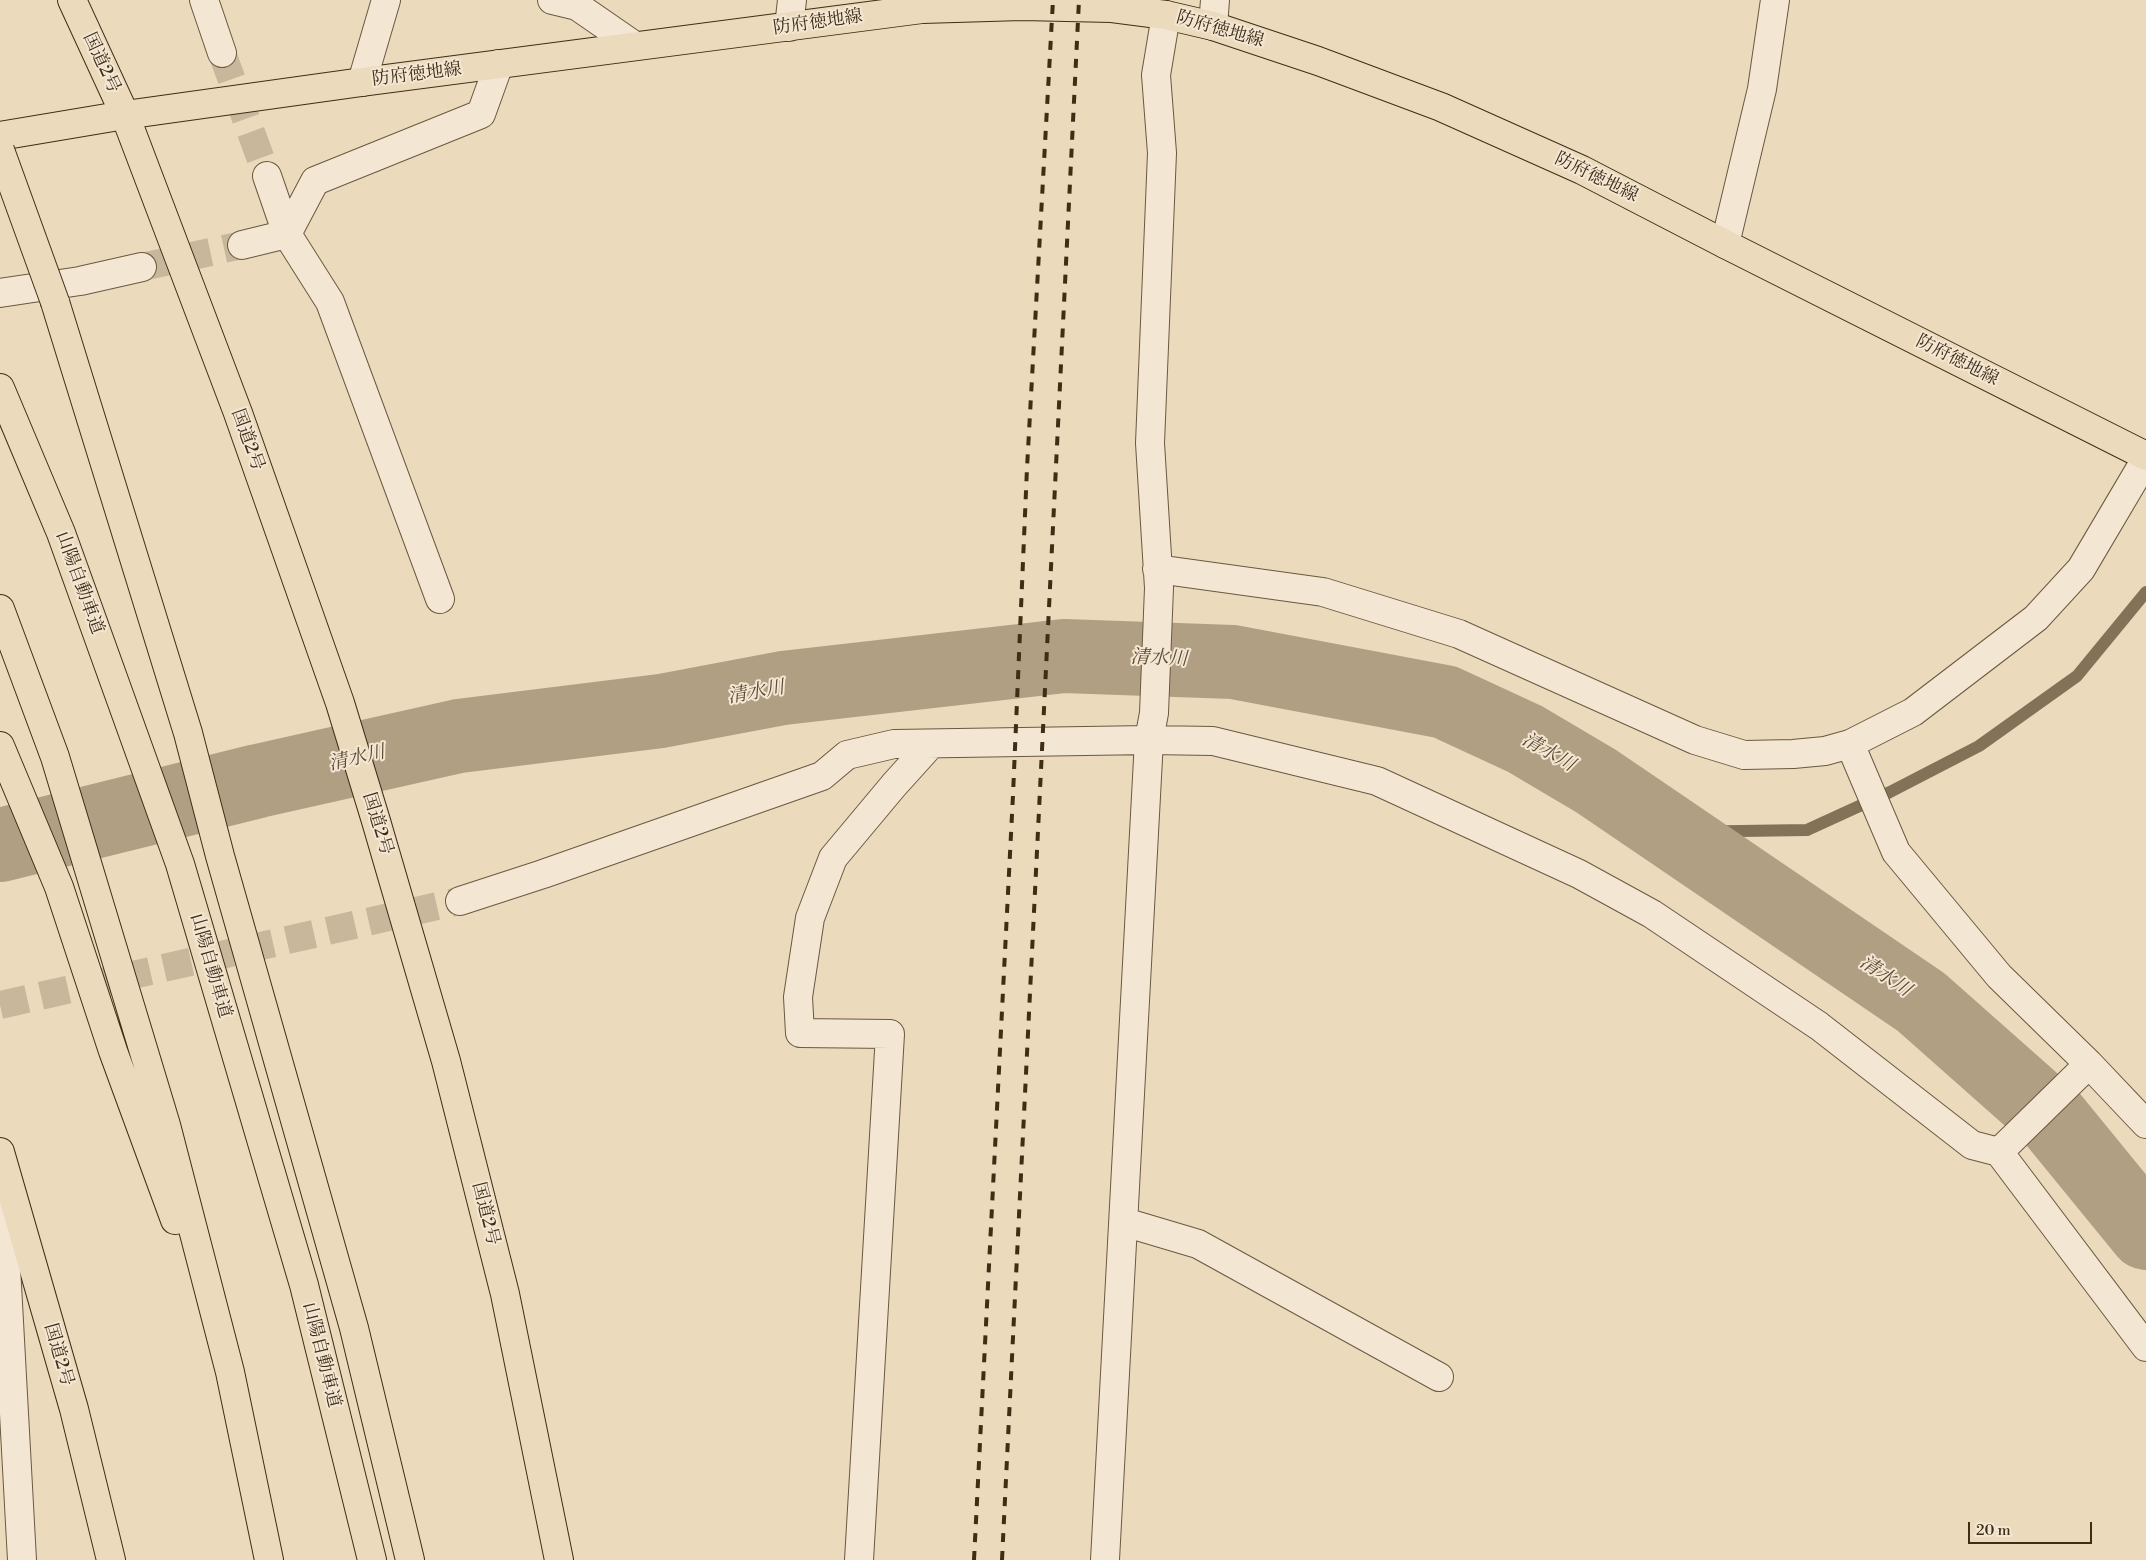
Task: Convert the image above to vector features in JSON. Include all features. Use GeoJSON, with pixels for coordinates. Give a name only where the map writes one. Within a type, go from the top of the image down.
{"type":"FeatureCollection","features":[{"type":"Feature","properties":{"kind":"main road","name":"国道2号"},"geometry":{"type":"LineString","coordinates":[[72,0],[125,115],[238,413],[340,703],[446,1061],[505,1294],[559,1560]]}},
{"type":"Feature","properties":{"kind":"main road","name":"防府徳地線"},"geometry":{"type":"LineString","coordinates":[[0,136],[125,115],[362,82],[922,9],[1022,6],[1103,8],[1166,15],[1214,13],[1318,61],[1441,108],[1582,170],[2146,457]]}},
{"type":"Feature","properties":{"kind":"main road"},"geometry":{"type":"LineString","coordinates":[[0,150],[55,302],[188,733],[220,856],[354,1328],[410,1560]]}},
{"type":"Feature","properties":{"kind":"main road","name":"山陽自動車道"},"geometry":{"type":"LineString","coordinates":[[0,388],[62,533],[180,864],[304,1285],[372,1560]]}},
{"type":"Feature","properties":{"kind":"main road"},"geometry":{"type":"LineString","coordinates":[[0,609],[55,757],[166,1125],[230,1372],[269,1560]]}},
{"type":"Feature","properties":{"kind":"main road"},"geometry":{"type":"LineString","coordinates":[[5,757],[59,887],[113,1051],[230,1372]]}},
{"type":"Feature","properties":{"kind":"main road","name":"国道2号"},"geometry":{"type":"LineString","coordinates":[[0,1152],[74,1409],[111,1560]]}},
{"type":"Feature","properties":{"kind":"street"},"geometry":{"type":"LineString","coordinates":[[204,0],[222,53]]}},
{"type":"Feature","properties":{"kind":"street"},"geometry":{"type":"LineString","coordinates":[[362,82],[386,0]]}},
{"type":"Feature","properties":{"kind":"street"},"geometry":{"type":"LineString","coordinates":[[552,0],[577,6],[635,46]]}},
{"type":"Feature","properties":{"kind":"street"},"geometry":{"type":"LineString","coordinates":[[789,27],[792,0]]}},
{"type":"Feature","properties":{"kind":"street"},"geometry":{"type":"LineString","coordinates":[[1725,244],[1762,90],[1776,0]]}},
{"type":"Feature","properties":{"kind":"street"},"geometry":{"type":"LineString","coordinates":[[1105,1560],[1149,740],[1154,712],[1158,578],[1150,443],[1162,153],[1156,75],[1166,15]]}},
{"type":"Feature","properties":{"kind":"street"},"geometry":{"type":"LineString","coordinates":[[242,245],[287,234],[315,181],[481,114],[499,64]]}},
{"type":"Feature","properties":{"kind":"street"},"geometry":{"type":"LineString","coordinates":[[266,176],[287,234],[330,302],[440,598]]}},
{"type":"Feature","properties":{"kind":"street"},"geometry":{"type":"LineString","coordinates":[[0,293],[80,281],[142,267]]}},
{"type":"Feature","properties":{"kind":"street"},"geometry":{"type":"LineString","coordinates":[[1158,578],[1323,592],[1460,634],[1695,740],[1744,755],[1801,754],[1825,751],[1850,744],[1913,712],[2036,618],[2081,569],[2146,457]]}},
{"type":"Feature","properties":{"kind":"street"},"geometry":{"type":"LineString","coordinates":[[460,901],[543,874],[822,776],[847,755],[894,744],[1149,740],[1213,741],[1377,781],[1579,874],[1652,914],[1819,1026],[1972,1145],[1999,1152],[2146,1347]]}},
{"type":"Feature","properties":{"kind":"street"},"geometry":{"type":"LineString","coordinates":[[859,1560],[890,1034],[800,1033],[798,997],[810,918],[833,858],[931,744]]}},
{"type":"Feature","properties":{"kind":"street"},"geometry":{"type":"LineString","coordinates":[[1850,744],[1896,852],[1999,976],[2089,1064],[2146,1124]]}},
{"type":"Feature","properties":{"kind":"street"},"geometry":{"type":"LineString","coordinates":[[1999,1152],[2089,1064]]}},
{"type":"Feature","properties":{"kind":"street"},"geometry":{"type":"LineString","coordinates":[[0,1152],[22,1560]]}},
{"type":"Feature","properties":{"kind":"street"},"geometry":{"type":"LineString","coordinates":[[1124,1222],[1198,1244],[1439,1377]]}},
{"type":"Feature","properties":{"kind":"waterway"},"geometry":{"type":"LineString","coordinates":[[1673,832],[1807,830],[1890,792],[1979,746],[2077,676],[2146,592]]}},
{"type":"Feature","properties":{"kind":"waterway","name":"清水川"},"geometry":{"type":"LineString","coordinates":[[0,845],[258,781],[459,736],[661,711],[783,688],[1064,656],[1233,662],[1445,702],[1525,739],[1596,781],[1921,1002],[2052,1118],[2146,1233]]}},
{"type":"Feature","properties":{"kind":"tunnel"},"geometry":{"type":"LineString","coordinates":[[222,53],[267,176]]}},
{"type":"Feature","properties":{"kind":"tunnel"},"geometry":{"type":"LineString","coordinates":[[142,267],[242,245]]}},
{"type":"Feature","properties":{"kind":"tunnel"},"geometry":{"type":"LineString","coordinates":[[0,1005],[460,901]]}},
{"type":"Feature","properties":{"kind":"railway"},"geometry":{"type":"LineString","coordinates":[[974,1560],[1013,795],[1027,468],[1053,0]]}},
{"type":"Feature","properties":{"kind":"railway"},"geometry":{"type":"LineString","coordinates":[[1002,1560],[1079,0]]}}]}
